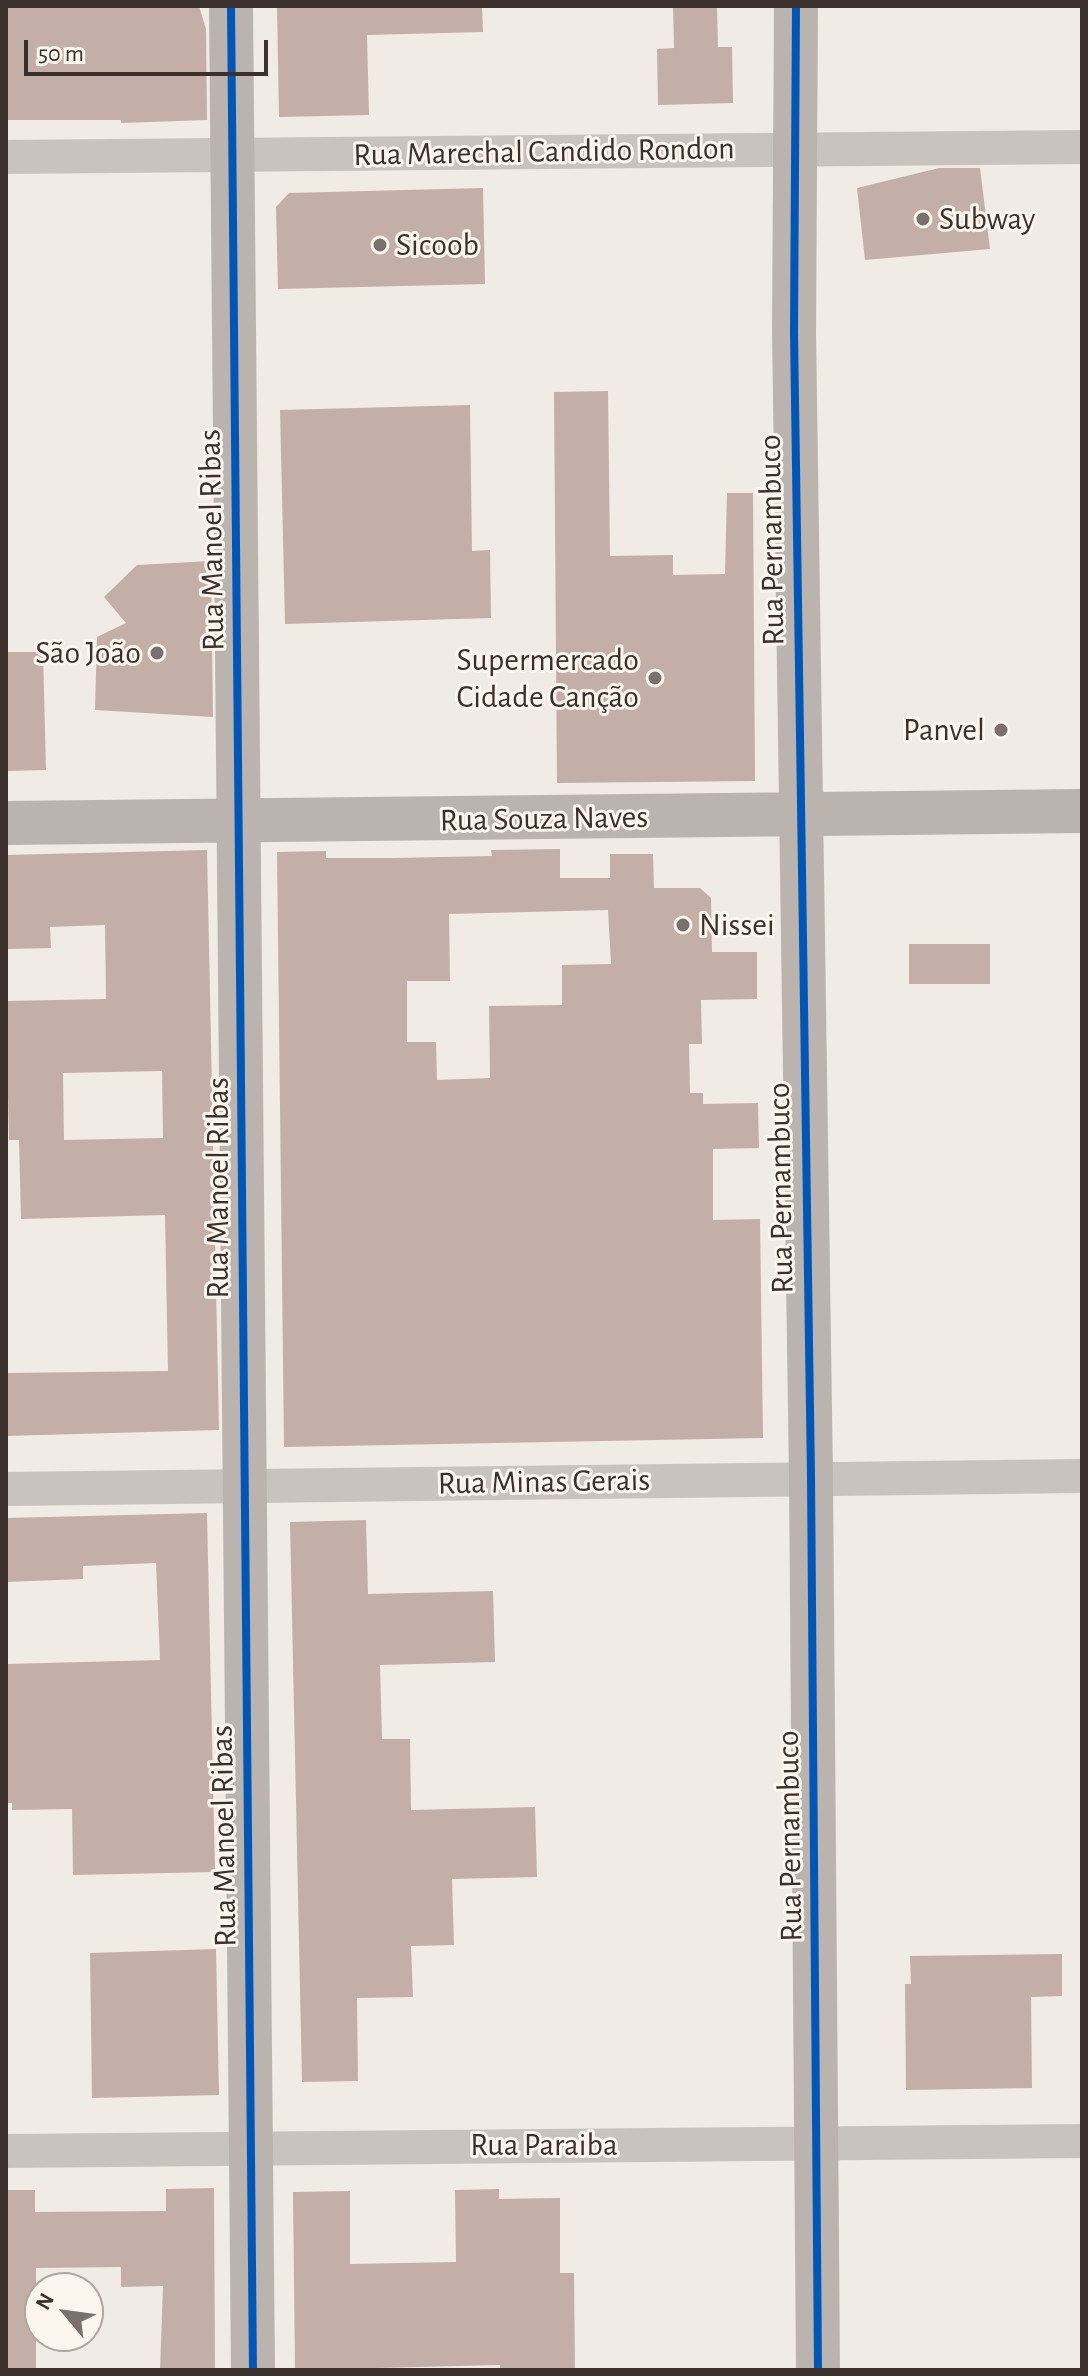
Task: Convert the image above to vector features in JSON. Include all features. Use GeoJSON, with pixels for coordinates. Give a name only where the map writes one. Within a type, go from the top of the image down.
{"type":"FeatureCollection","features":[{"type":"Feature","properties":{"kind":"street","name":"Rua Manoel Ribas"},"geometry":{"type":"LineString","coordinates":[[231,6],[253,2370]]}},
{"type":"Feature","properties":{"kind":"street","name":"Rua Pernambuco"},"geometry":{"type":"LineString","coordinates":[[796,6],[794,332],[811,1477],[818,2370]]}},
{"type":"Feature","properties":{"kind":"street","name":"Rua Marechal Candido Rondon"},"geometry":{"type":"LineString","coordinates":[[6,157],[1082,147]]}},
{"type":"Feature","properties":{"kind":"street","name":"Rua Souza Naves"},"geometry":{"type":"LineString","coordinates":[[6,823],[1082,811]]}},
{"type":"Feature","properties":{"kind":"street","name":"Rua Minas Gerais"},"geometry":{"type":"LineString","coordinates":[[6,1489],[1082,1476]]}},
{"type":"Feature","properties":{"kind":"street","name":"Rua Paraiba"},"geometry":{"type":"LineString","coordinates":[[6,2151],[1082,2141]]}},
{"type":"Feature","properties":{"kind":"building"},"geometry":{"type":"Polygon","coordinates":[[[6,6],[199,6],[206,29],[207,120],[121,123],[121,120],[6,120],[6,6]]]}},
{"type":"Feature","properties":{"kind":"building"},"geometry":{"type":"Polygon","coordinates":[[[277,6],[482,6],[483,32],[367,35],[369,115],[279,117],[277,6]]]}},
{"type":"Feature","properties":{"kind":"building"},"geometry":{"type":"Polygon","coordinates":[[[673,6],[717,6],[718,47],[732,47],[733,103],[658,105],[657,49],[674,48],[673,6]]]}},
{"type":"Feature","properties":{"kind":"building","name":"Subway"},"geometry":{"type":"Polygon","coordinates":[[[939,168],[980,168],[990,249],[865,260],[857,188],[939,168]]]}},
{"type":"Feature","properties":{"kind":"building","name":"Sicoob"},"geometry":{"type":"Polygon","coordinates":[[[483,188],[485,284],[278,289],[276,207],[289,193],[483,188]]]}},
{"type":"Feature","properties":{"kind":"building","name":"Supermercado Cidade Canção"},"geometry":{"type":"Polygon","coordinates":[[[608,391],[610,556],[673,555],[673,575],[725,574],[727,493],[753,493],[755,781],[557,783],[554,392],[608,391]]]}},
{"type":"Feature","properties":{"kind":"building"},"geometry":{"type":"Polygon","coordinates":[[[470,405],[472,551],[490,550],[491,618],[285,624],[280,410],[470,405]]]}},
{"type":"Feature","properties":{"kind":"building","name":"São João"},"geometry":{"type":"Polygon","coordinates":[[[211,561],[213,717],[95,710],[97,637],[126,623],[104,597],[137,565],[211,561]]]}},
{"type":"Feature","properties":{"kind":"building"},"geometry":{"type":"Polygon","coordinates":[[[6,652],[43,652],[46,770],[6,771],[6,652]]]}},
{"type":"Feature","properties":{"kind":"building"},"geometry":{"type":"Polygon","coordinates":[[[560,849],[560,878],[610,878],[610,854],[653,854],[654,888],[700,888],[711,898],[712,952],[757,952],[757,999],[701,1000],[702,1044],[689,1044],[690,1093],[703,1093],[703,1104],[758,1103],[759,1148],[713,1149],[713,1220],[760,1219],[763,1438],[284,1447],[277,852],[326,851],[326,858],[393,858],[492,856],[491,850],[560,849]],[[608,910],[449,914],[450,981],[407,981],[407,1042],[436,1042],[437,1080],[490,1078],[489,1006],[562,1005],[562,965],[611,964],[608,910]]]}},
{"type":"Feature","properties":{"kind":"building"},"geometry":{"type":"Polygon","coordinates":[[[207,850],[219,1430],[6,1436],[6,1373],[168,1371],[165,1215],[21,1219],[19,1140],[9,1140],[6,1001],[106,999],[105,925],[50,927],[51,948],[6,949],[6,855],[207,850]],[[162,1071],[63,1073],[64,1140],[163,1138],[162,1071]]]}},
{"type":"Feature","properties":{"kind":"building"},"geometry":{"type":"Polygon","coordinates":[[[909,944],[990,944],[990,984],[909,984],[909,944]]]}},
{"type":"Feature","properties":{"kind":"building"},"geometry":{"type":"Polygon","coordinates":[[[207,1513],[215,1872],[73,1875],[72,1809],[12,1810],[12,1803],[6,1803],[6,1664],[160,1660],[156,1563],[83,1566],[83,1579],[6,1582],[6,1518],[207,1513]]]}},
{"type":"Feature","properties":{"kind":"building"},"geometry":{"type":"Polygon","coordinates":[[[366,1520],[368,1594],[493,1591],[495,1662],[380,1665],[382,1739],[410,1739],[411,1810],[535,1807],[537,1877],[452,1879],[454,1945],[411,1946],[413,1997],[357,1998],[358,2081],[302,2082],[290,1522],[366,1520]]]}},
{"type":"Feature","properties":{"kind":"building"},"geometry":{"type":"Polygon","coordinates":[[[216,1949],[219,2095],[92,2098],[90,1953],[216,1949]]]}},
{"type":"Feature","properties":{"kind":"building"},"geometry":{"type":"Polygon","coordinates":[[[1062,1954],[1062,1996],[1031,1997],[1032,2088],[906,2090],[905,1984],[911,1984],[910,1956],[1062,1954]]]}},
{"type":"Feature","properties":{"kind":"building"},"geometry":{"type":"Polygon","coordinates":[[[214,2188],[215,2370],[160,2370],[163,2286],[121,2287],[121,2267],[36,2268],[36,2272],[24,2272],[24,2352],[36,2352],[36,2370],[6,2370],[6,2190],[35,2190],[35,2212],[166,2211],[166,2189],[214,2188]]]}},
{"type":"Feature","properties":{"kind":"building"},"geometry":{"type":"Polygon","coordinates":[[[499,2189],[499,2199],[560,2198],[560,2273],[574,2273],[575,2370],[500,2370],[500,2365],[295,2370],[293,2192],[350,2191],[350,2264],[456,2262],[455,2190],[499,2189]]]}},
{"type":"Feature","properties":{"kind":"cycle path"},"geometry":{"type":"LineString","coordinates":[[231,6],[253,2370]]}},
{"type":"Feature","properties":{"kind":"cycle path"},"geometry":{"type":"LineString","coordinates":[[796,6],[794,332],[811,1477],[818,2370]]}},
{"type":"Feature","properties":{"kind":"place","name":"Subway"},"geometry":{"type":"Point","coordinates":[923,219]}},
{"type":"Feature","properties":{"kind":"place","name":"Sicoob"},"geometry":{"type":"Point","coordinates":[380,245]}},
{"type":"Feature","properties":{"kind":"place","name":"São João"},"geometry":{"type":"Point","coordinates":[157,653]}},
{"type":"Feature","properties":{"kind":"place","name":"Supermercado Cidade Canção"},"geometry":{"type":"Point","coordinates":[655,678]}},
{"type":"Feature","properties":{"kind":"place","name":"Panvel"},"geometry":{"type":"Point","coordinates":[1001,730]}},
{"type":"Feature","properties":{"kind":"place","name":"Nissei"},"geometry":{"type":"Point","coordinates":[683,925]}}]}
